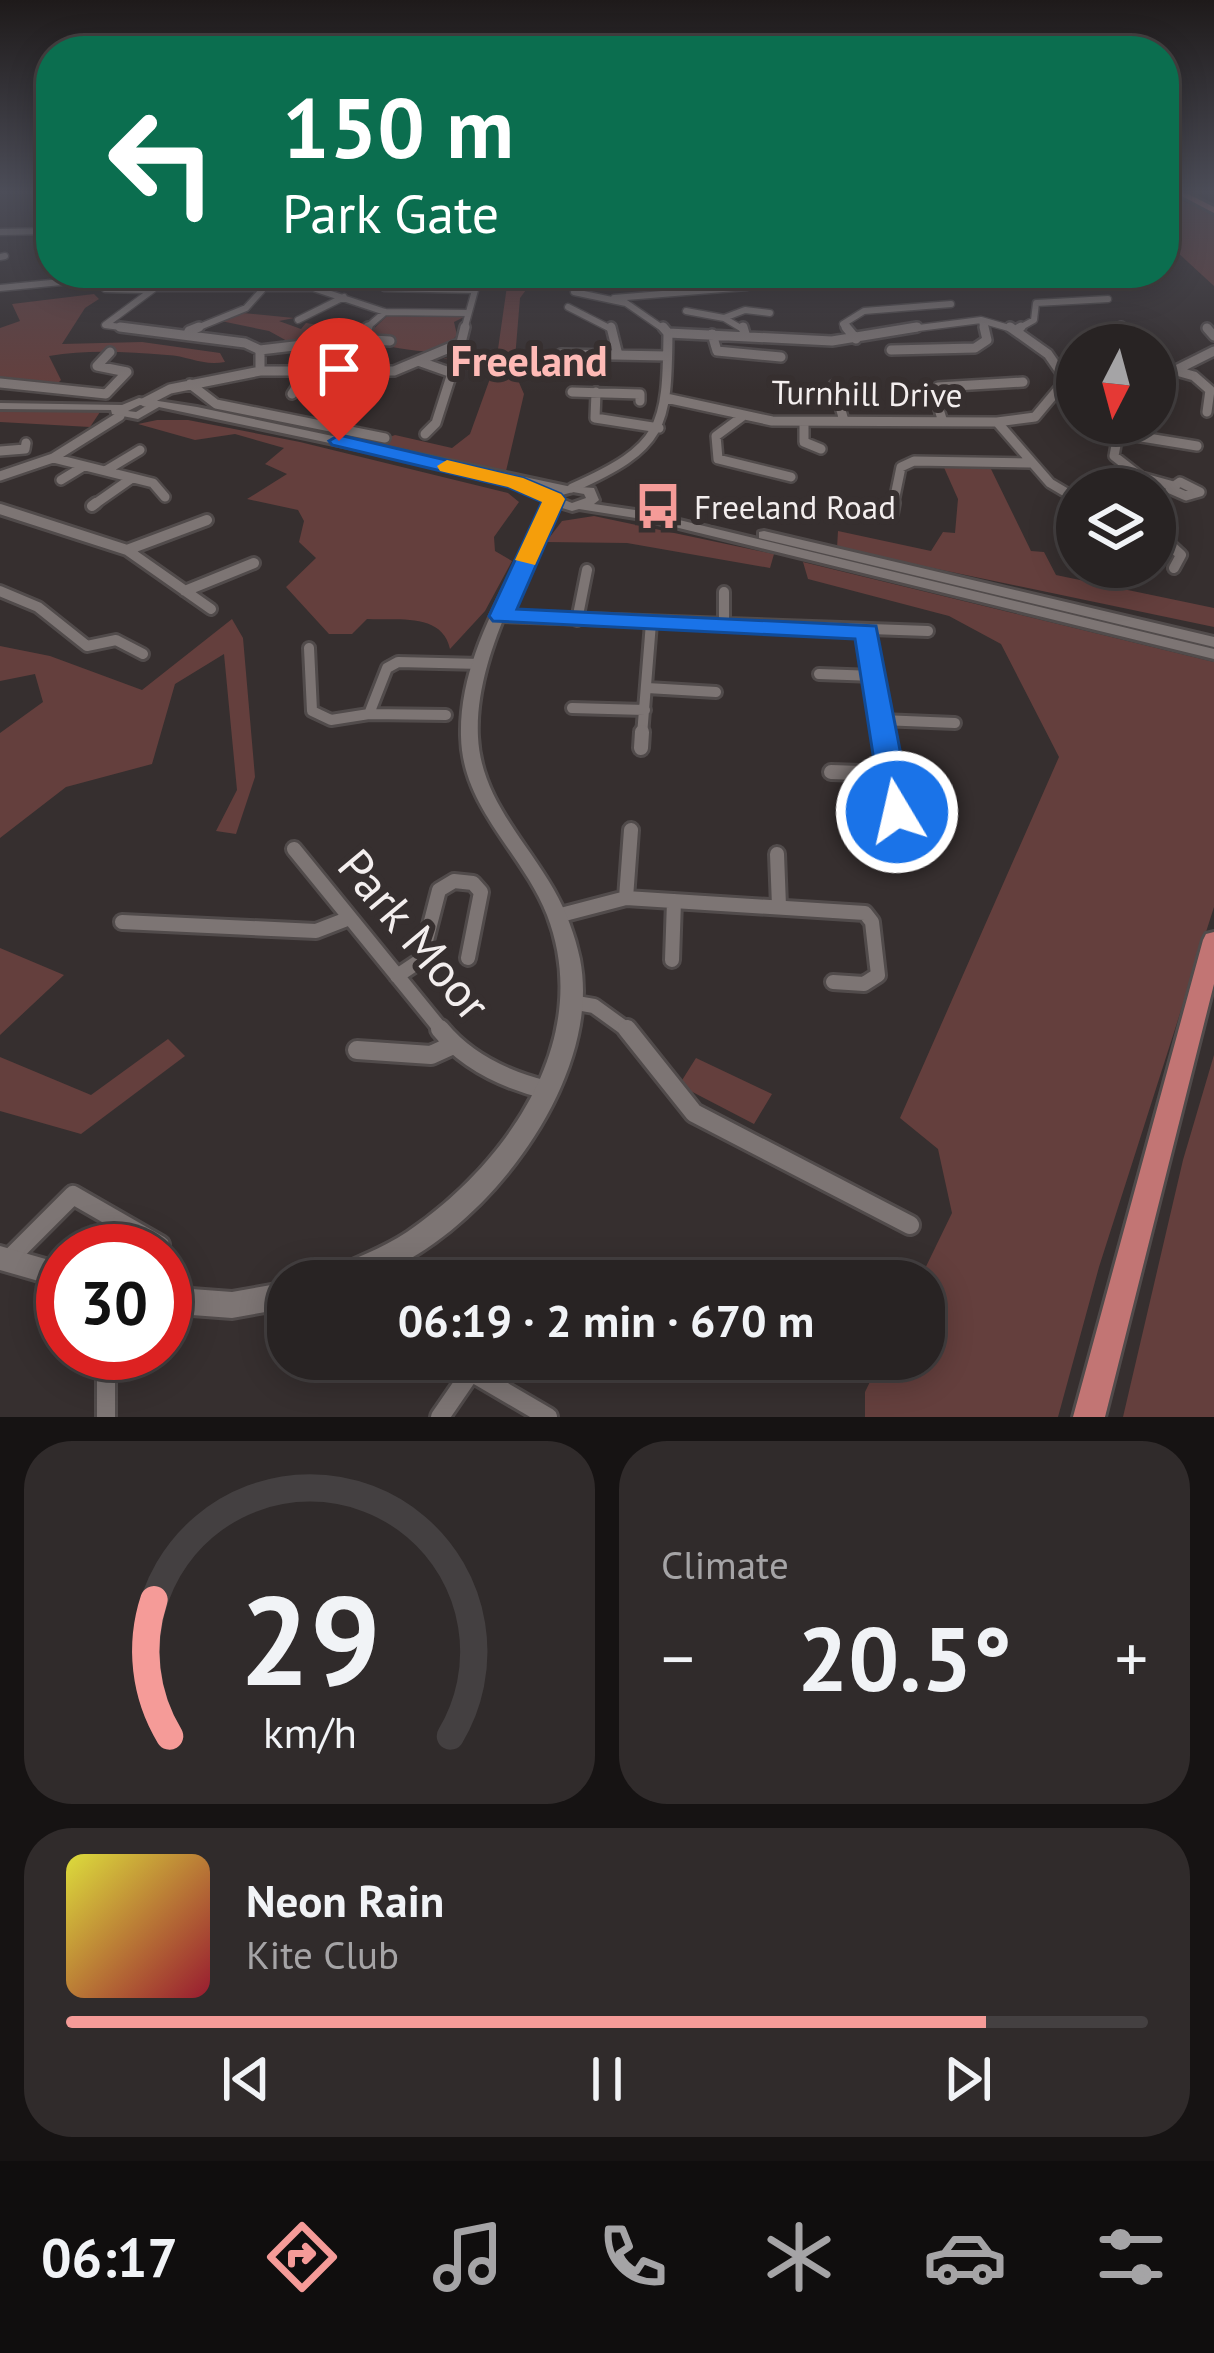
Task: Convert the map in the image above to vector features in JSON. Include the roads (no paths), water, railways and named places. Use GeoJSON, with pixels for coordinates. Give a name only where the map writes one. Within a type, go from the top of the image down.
{"type":"FeatureCollection","features":[{"type":"Feature","properties":{"kind":"main road"},"geometry":{"type":"LineString","coordinates":[[1089,1417],[1214,940]]}},
{"type":"Feature","properties":{"kind":"street"},"geometry":{"type":"LineString","coordinates":[[0,288],[36,283]]}},
{"type":"Feature","properties":{"kind":"street"},"geometry":{"type":"LineString","coordinates":[[188,332],[247,308],[264,288]]}},
{"type":"Feature","properties":{"kind":"street"},"geometry":{"type":"LineString","coordinates":[[360,305],[383,297],[386,288]]}},
{"type":"Feature","properties":{"kind":"street"},"geometry":{"type":"LineString","coordinates":[[150,406],[190,384],[260,371],[352,367],[389,372],[461,343],[476,288]]}},
{"type":"Feature","properties":{"kind":"street"},"geometry":{"type":"LineString","coordinates":[[612,299],[639,288]]}},
{"type":"Feature","properties":{"kind":"street"},"geometry":{"type":"LineString","coordinates":[[635,290],[671,294],[690,288]]}},
{"type":"Feature","properties":{"kind":"street"},"geometry":{"type":"LineString","coordinates":[[105,289],[313,289],[385,312],[468,313]]}},
{"type":"Feature","properties":{"kind":"street"},"geometry":{"type":"LineString","coordinates":[[147,290],[117,310],[105,328],[188,332],[260,350],[355,339],[390,341]]}},
{"type":"Feature","properties":{"kind":"street"},"geometry":{"type":"LineString","coordinates":[[380,1260],[454,1211],[502,1163],[560,1064],[572,1002],[569,954],[557,916],[497,827],[470,753],[469,712],[502,616],[561,494],[603,474],[658,428],[666,398],[668,333],[649,313],[574,292]]}},
{"type":"Feature","properties":{"kind":"street"},"geometry":{"type":"LineString","coordinates":[[286,320],[300,322],[345,297]]}},
{"type":"Feature","properties":{"kind":"street"},"geometry":{"type":"LineString","coordinates":[[1016,330],[1034,320],[1036,303],[1108,299]]}},
{"type":"Feature","properties":{"kind":"street","name":"Turnhill Drive"},"geometry":{"type":"LineString","coordinates":[[856,339],[843,324],[848,317],[883,308],[951,304]]}},
{"type":"Feature","properties":{"kind":"street"},"geometry":{"type":"LineString","coordinates":[[568,307],[613,325],[620,337],[618,355]]}},
{"type":"Feature","properties":{"kind":"street"},"geometry":{"type":"LineString","coordinates":[[724,318],[745,310],[770,313]]}},
{"type":"Feature","properties":{"kind":"street"},"geometry":{"type":"LineString","coordinates":[[686,311],[724,318],[743,327],[746,337]]}},
{"type":"Feature","properties":{"kind":"street"},"geometry":{"type":"LineString","coordinates":[[355,339],[385,312]]}},
{"type":"Feature","properties":{"kind":"street","name":"Turnhill Drive"},"geometry":{"type":"LineString","coordinates":[[668,333],[856,339],[931,320],[982,321],[1016,330],[1039,344],[1056,364]]}},
{"type":"Feature","properties":{"kind":"street"},"geometry":{"type":"LineString","coordinates":[[891,350],[975,348],[987,340],[982,321]]}},
{"type":"Feature","properties":{"kind":"street"},"geometry":{"type":"LineString","coordinates":[[712,334],[716,351],[782,357]]}},
{"type":"Feature","properties":{"kind":"street"},"geometry":{"type":"LineString","coordinates":[[260,350],[260,371]]}},
{"type":"Feature","properties":{"kind":"street"},"geometry":{"type":"LineString","coordinates":[[1176,370],[1214,351]]}},
{"type":"Feature","properties":{"kind":"street"},"geometry":{"type":"LineString","coordinates":[[87,358],[99,359],[110,352]]}},
{"type":"Feature","properties":{"kind":"street"},"geometry":{"type":"LineString","coordinates":[[562,354],[667,356]]}},
{"type":"Feature","properties":{"kind":"street"},"geometry":{"type":"LineString","coordinates":[[99,359],[97,366],[128,372],[111,392]]}},
{"type":"Feature","properties":{"kind":"street"},"geometry":{"type":"LineString","coordinates":[[418,361],[452,374],[436,423],[424,428]]}},
{"type":"Feature","properties":{"kind":"street"},"geometry":{"type":"LineString","coordinates":[[352,367],[347,377],[370,387],[367,397],[384,393]]}},
{"type":"Feature","properties":{"kind":"street"},"geometry":{"type":"LineString","coordinates":[[292,394],[308,369]]}},
{"type":"Feature","properties":{"kind":"street"},"geometry":{"type":"LineString","coordinates":[[1176,370],[1205,382],[1210,390],[1207,412]]}},
{"type":"Feature","properties":{"kind":"street"},"geometry":{"type":"LineString","coordinates":[[942,419],[934,394],[938,387],[1023,382]]}},
{"type":"Feature","properties":{"kind":"street"},"geometry":{"type":"LineString","coordinates":[[0,383],[111,392],[133,388]]}},
{"type":"Feature","properties":{"kind":"street"},"geometry":{"type":"LineString","coordinates":[[190,384],[216,404],[385,438]]}},
{"type":"Feature","properties":{"kind":"street"},"geometry":{"type":"LineString","coordinates":[[834,385],[844,421]]}},
{"type":"Feature","properties":{"kind":"street"},"geometry":{"type":"LineString","coordinates":[[572,392],[640,394],[640,401]]}},
{"type":"Feature","properties":{"kind":"street"},"geometry":{"type":"LineString","coordinates":[[596,392],[595,418],[658,428]]}},
{"type":"Feature","properties":{"kind":"street","name":"Turnhill Drive"},"geometry":{"type":"LineString","coordinates":[[666,398],[743,416],[804,422],[998,422],[1035,417],[1056,398]]}},
{"type":"Feature","properties":{"kind":"street"},"geometry":{"type":"LineString","coordinates":[[0,406],[119,411],[150,406],[216,414],[1214,642]]}},
{"type":"Feature","properties":{"kind":"street"},"geometry":{"type":"LineString","coordinates":[[0,476],[53,458],[119,411]]}},
{"type":"Feature","properties":{"kind":"street"},"geometry":{"type":"LineString","coordinates":[[743,416],[716,436],[718,459],[790,478]]}},
{"type":"Feature","properties":{"kind":"street"},"geometry":{"type":"LineString","coordinates":[[804,422],[804,442]]}},
{"type":"Feature","properties":{"kind":"street","name":"Turnhill Drive"},"geometry":{"type":"LineString","coordinates":[[998,422],[1030,463],[1056,483]]}},
{"type":"Feature","properties":{"kind":"street"},"geometry":{"type":"LineString","coordinates":[[1176,441],[1197,446]]}},
{"type":"Feature","properties":{"kind":"street"},"geometry":{"type":"LineString","coordinates":[[789,446],[804,442],[821,449]]}},
{"type":"Feature","properties":{"kind":"street"},"geometry":{"type":"LineString","coordinates":[[0,451],[25,449],[26,443]]}},
{"type":"Feature","properties":{"kind":"street"},"geometry":{"type":"LineString","coordinates":[[105,471],[140,450]]}},
{"type":"Feature","properties":{"kind":"street"},"geometry":{"type":"LineString","coordinates":[[53,458],[153,483],[165,497]]}},
{"type":"Feature","properties":{"kind":"street"},"geometry":{"type":"LineString","coordinates":[[892,514],[901,467],[914,461],[1030,463]]}},
{"type":"Feature","properties":{"kind":"street"},"geometry":{"type":"LineString","coordinates":[[61,480],[84,466]]}},
{"type":"Feature","properties":{"kind":"street"},"geometry":{"type":"LineString","coordinates":[[544,522],[587,500],[603,474]]}},
{"type":"Feature","properties":{"kind":"street"},"geometry":{"type":"LineString","coordinates":[[92,506],[132,478]]}},
{"type":"Feature","properties":{"kind":"street"},"geometry":{"type":"LineString","coordinates":[[561,494],[587,500]]}},
{"type":"Feature","properties":{"kind":"street"},"geometry":{"type":"LineString","coordinates":[[0,509],[127,550],[211,609]]}},
{"type":"Feature","properties":{"kind":"street"},"geometry":{"type":"LineString","coordinates":[[127,550],[207,520]]}},
{"type":"Feature","properties":{"kind":"street"},"geometry":{"type":"LineString","coordinates":[[814,553],[1214,654]]}},
{"type":"Feature","properties":{"kind":"street"},"geometry":{"type":"LineString","coordinates":[[185,590],[254,563]]}},
{"type":"Feature","properties":{"kind":"street"},"geometry":{"type":"LineString","coordinates":[[577,620],[587,570]]}},
{"type":"Feature","properties":{"kind":"street"},"geometry":{"type":"LineString","coordinates":[[724,592],[724,626]]}},
{"type":"Feature","properties":{"kind":"street"},"geometry":{"type":"LineString","coordinates":[[3,595],[38,607],[87,646],[108,638],[124,640],[143,654]]}},
{"type":"Feature","properties":{"kind":"street"},"geometry":{"type":"LineString","coordinates":[[502,616],[928,631]]}},
{"type":"Feature","properties":{"kind":"street"},"geometry":{"type":"LineString","coordinates":[[641,748],[650,623]]}},
{"type":"Feature","properties":{"kind":"street"},"geometry":{"type":"LineString","coordinates":[[867,632],[897,812]]}},
{"type":"Feature","properties":{"kind":"street"},"geometry":{"type":"LineString","coordinates":[[309,648],[312,711],[331,721],[369,714],[446,715]]}},
{"type":"Feature","properties":{"kind":"street"},"geometry":{"type":"LineString","coordinates":[[369,714],[387,668],[398,662],[482,664]]}},
{"type":"Feature","properties":{"kind":"street"},"geometry":{"type":"LineString","coordinates":[[819,674],[874,676]]}},
{"type":"Feature","properties":{"kind":"street"},"geometry":{"type":"LineString","coordinates":[[647,688],[716,692]]}},
{"type":"Feature","properties":{"kind":"street"},"geometry":{"type":"LineString","coordinates":[[572,707],[645,710]]}},
{"type":"Feature","properties":{"kind":"street"},"geometry":{"type":"LineString","coordinates":[[881,720],[955,723]]}},
{"type":"Feature","properties":{"kind":"street"},"geometry":{"type":"LineString","coordinates":[[831,772],[890,774]]}},
{"type":"Feature","properties":{"kind":"street"},"geometry":{"type":"LineString","coordinates":[[626,898],[631,830]]}},
{"type":"Feature","properties":{"kind":"street","name":"Park Moor"},"geometry":{"type":"LineString","coordinates":[[294,849],[453,1045],[507,1080],[548,1090]]}},
{"type":"Feature","properties":{"kind":"street"},"geometry":{"type":"LineString","coordinates":[[777,854],[779,906]]}},
{"type":"Feature","properties":{"kind":"street"},"geometry":{"type":"LineString","coordinates":[[398,976],[421,960],[439,890],[454,881],[472,883],[481,892],[468,958]]}},
{"type":"Feature","properties":{"kind":"street"},"geometry":{"type":"LineString","coordinates":[[557,916],[626,898],[854,910],[872,922],[878,975],[864,984],[833,982]]}},
{"type":"Feature","properties":{"kind":"street"},"geometry":{"type":"LineString","coordinates":[[672,960],[674,901]]}},
{"type":"Feature","properties":{"kind":"street"},"geometry":{"type":"LineString","coordinates":[[122,922],[316,931],[347,919]]}},
{"type":"Feature","properties":{"kind":"street"},"geometry":{"type":"LineString","coordinates":[[572,1002],[592,1004],[614,1015],[649,1054],[672,1096],[694,1113],[910,1226]]}},
{"type":"Feature","properties":{"kind":"street"},"geometry":{"type":"LineString","coordinates":[[357,1050],[431,1055],[453,1045]]}},
{"type":"Feature","properties":{"kind":"street"},"geometry":{"type":"LineString","coordinates":[[42,1224],[73,1195],[123,1224]]}},
{"type":"Feature","properties":{"kind":"street"},"geometry":{"type":"LineString","coordinates":[[4,1259],[36,1229]]}},
{"type":"Feature","properties":{"kind":"street"},"geometry":{"type":"LineString","coordinates":[[4,1259],[36,1268]]}},
{"type":"Feature","properties":{"kind":"street"},"geometry":{"type":"LineString","coordinates":[[192,1302],[232,1305],[267,1299]]}},
{"type":"Feature","properties":{"kind":"street"},"geometry":{"type":"LineString","coordinates":[[106,1380],[106,1416]]}},
{"type":"Feature","properties":{"kind":"street"},"geometry":{"type":"LineString","coordinates":[[440,1417],[456,1380]]}},
{"type":"Feature","properties":{"kind":"street"},"geometry":{"type":"LineString","coordinates":[[488,1380],[548,1417]]}},
{"type":"Feature","properties":{"kind":"place","name":"Freeland Road"},"geometry":{"type":"Point","coordinates":[658,506]}},
{"type":"Feature","properties":{"kind":"district","name":"Freeland"},"geometry":{"type":"Point","coordinates":[529,360]}}]}
